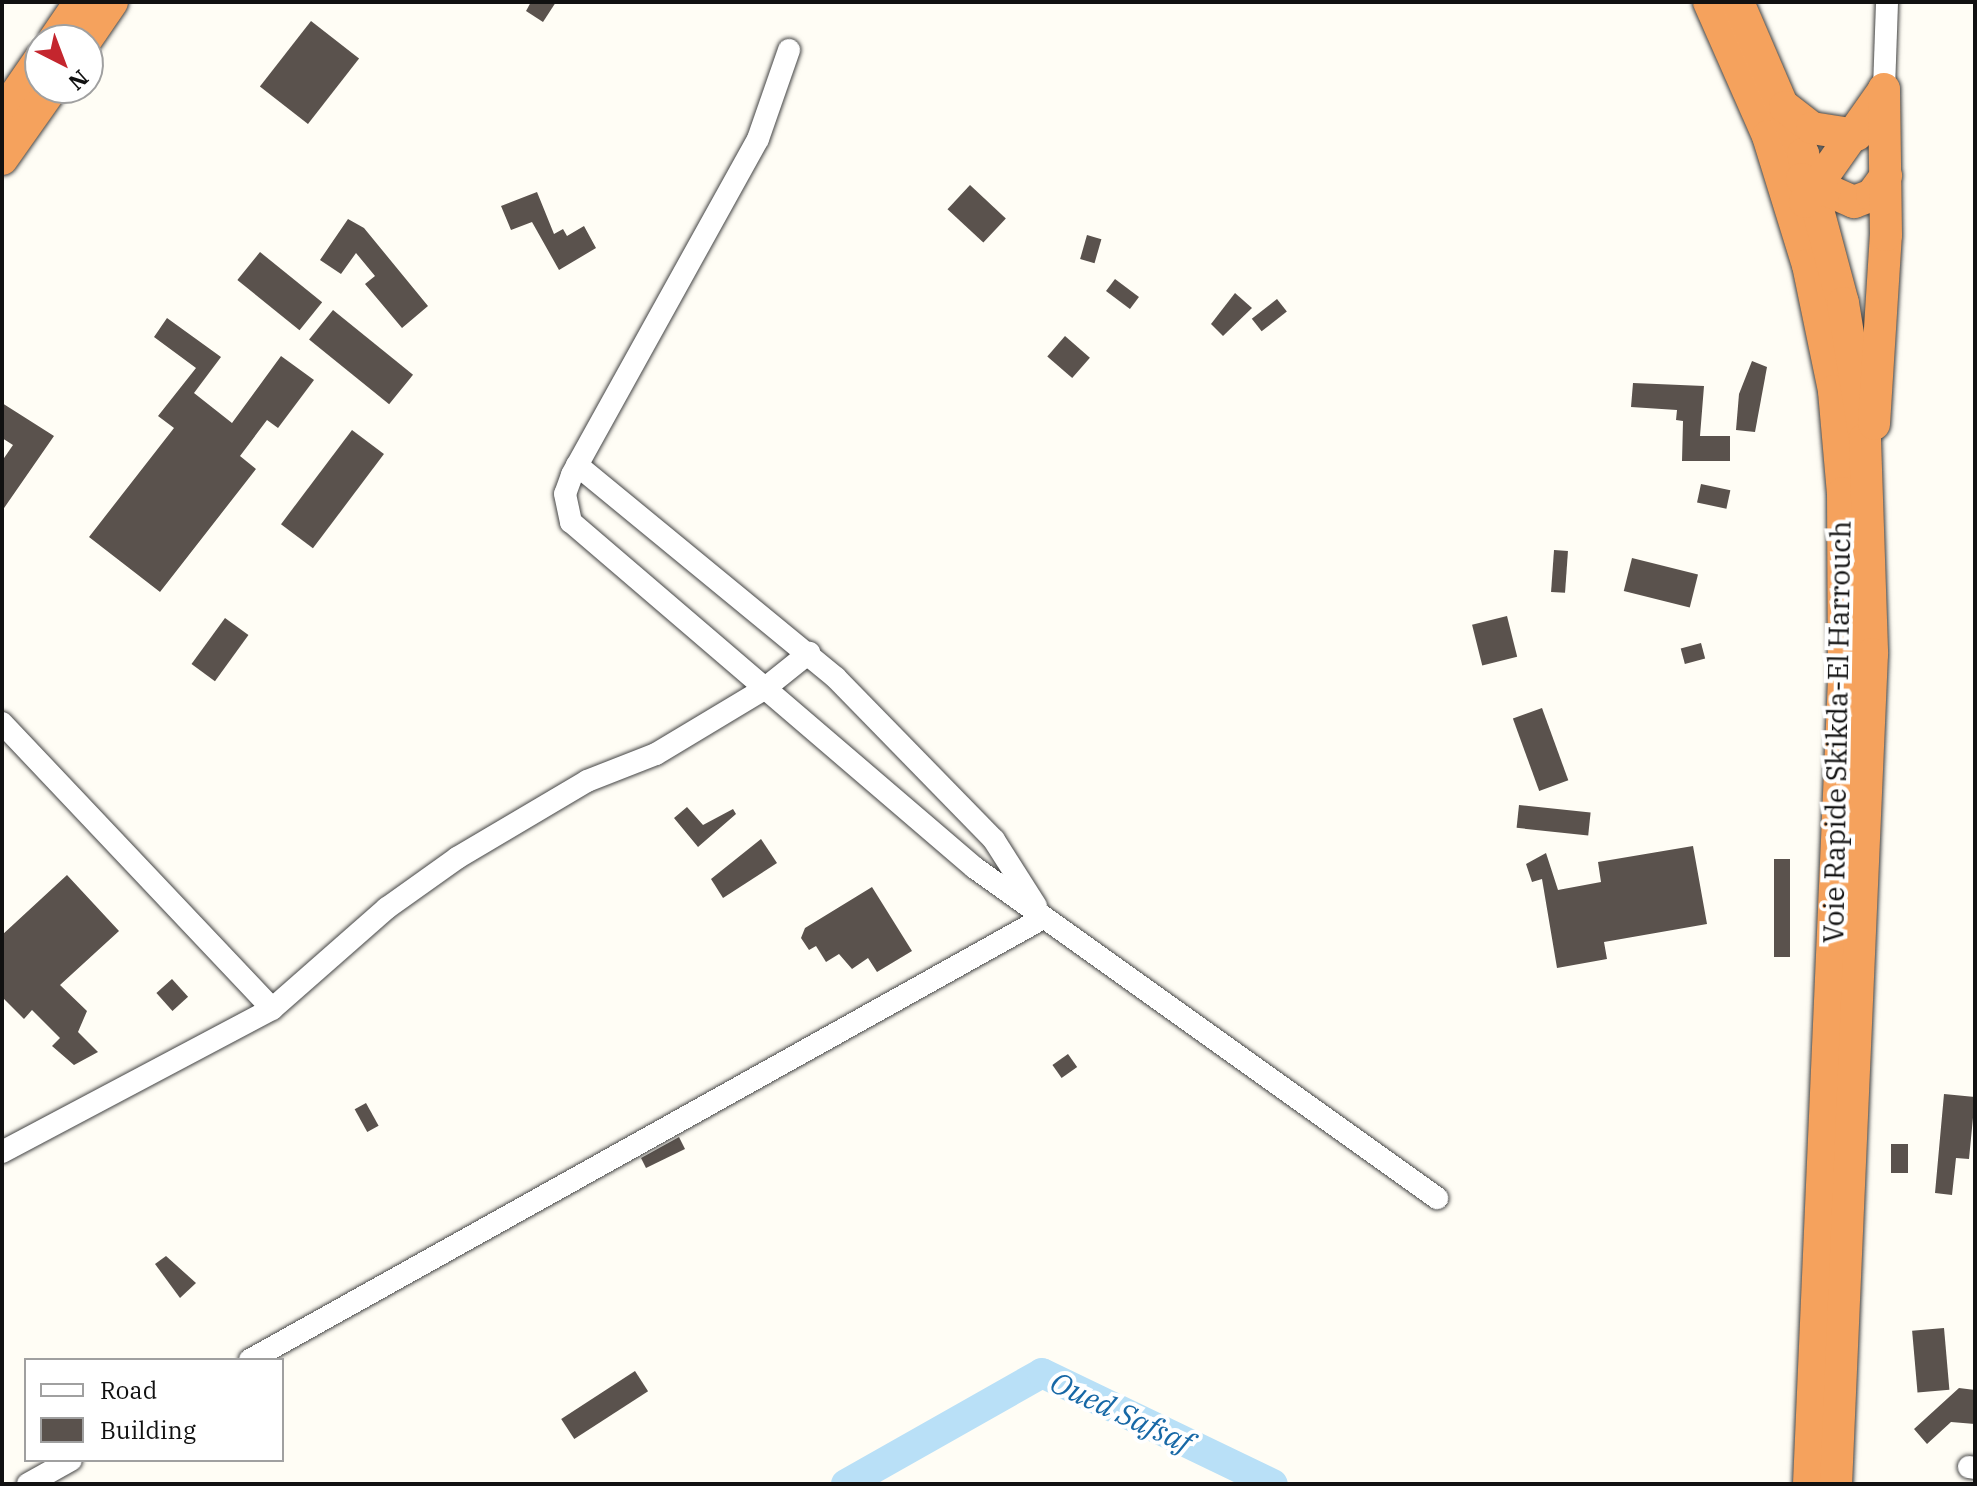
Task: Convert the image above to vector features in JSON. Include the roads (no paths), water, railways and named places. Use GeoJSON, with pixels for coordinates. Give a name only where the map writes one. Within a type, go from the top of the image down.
{"type":"FeatureCollection","features":[{"type":"Feature","properties":{"kind":"highway"},"geometry":{"type":"LineString","coordinates":[[65,24],[80,2]]}},
{"type":"Feature","properties":{"kind":"highway"},"geometry":{"type":"LineString","coordinates":[[97,24],[112,2]]}},
{"type":"Feature","properties":{"kind":"highway","name":"Voie Rapide Skikda-El Harrouch"},"geometry":{"type":"LineString","coordinates":[[1709,2],[1773,153],[1795,223],[1834,391],[1843,493],[1844,679],[1809,1484]]}},
{"type":"Feature","properties":{"kind":"highway","name":"Voie Rapide Skikda-El Harrouch"},"geometry":{"type":"LineString","coordinates":[[1738,2],[1785,107],[1812,188],[1843,303],[1865,439],[1872,654],[1836,1484]]}},
{"type":"Feature","properties":{"kind":"highway"},"geometry":{"type":"LineString","coordinates":[[2,114],[24,82]]}},
{"type":"Feature","properties":{"kind":"highway"},"geometry":{"type":"LineString","coordinates":[[1795,223],[1812,188],[1856,135],[1884,89]]}},
{"type":"Feature","properties":{"kind":"highway"},"geometry":{"type":"LineString","coordinates":[[1867,495],[1879,376],[1886,176],[1884,89]]}},
{"type":"Feature","properties":{"kind":"highway"},"geometry":{"type":"LineString","coordinates":[[2,159],[41,104]]}},
{"type":"Feature","properties":{"kind":"highway"},"geometry":{"type":"LineString","coordinates":[[1785,107],[1812,128],[1856,135]]}},
{"type":"Feature","properties":{"kind":"highway"},"geometry":{"type":"LineString","coordinates":[[1773,153],[1812,188],[1854,202],[1872,195],[1886,176]]}},
{"type":"Feature","properties":{"kind":"street"},"geometry":{"type":"LineString","coordinates":[[1884,89],[1887,2]]}},
{"type":"Feature","properties":{"kind":"street"},"geometry":{"type":"LineString","coordinates":[[789,50],[758,139],[577,465],[565,494],[571,522],[764,689],[1043,918],[1437,1198]]}},
{"type":"Feature","properties":{"kind":"street"},"geometry":{"type":"LineString","coordinates":[[577,465],[809,653],[994,840],[1043,918]]}},
{"type":"Feature","properties":{"kind":"street"},"geometry":{"type":"LineString","coordinates":[[2,1152],[272,1009],[387,908],[457,858],[587,781],[656,754],[764,689],[809,653]]}},
{"type":"Feature","properties":{"kind":"street"},"geometry":{"type":"LineString","coordinates":[[2,723],[272,1009]]}},
{"type":"Feature","properties":{"kind":"street"},"geometry":{"type":"LineString","coordinates":[[254,1358],[1043,918]]}},
{"type":"Feature","properties":{"kind":"street"},"geometry":{"type":"LineString","coordinates":[[28,1484],[67,1462]]}},
{"type":"Feature","properties":{"kind":"waterway","name":"Oued Safsaf"},"geometry":{"type":"LineString","coordinates":[[846,1484],[1042,1373],[1273,1484]]}}]}
